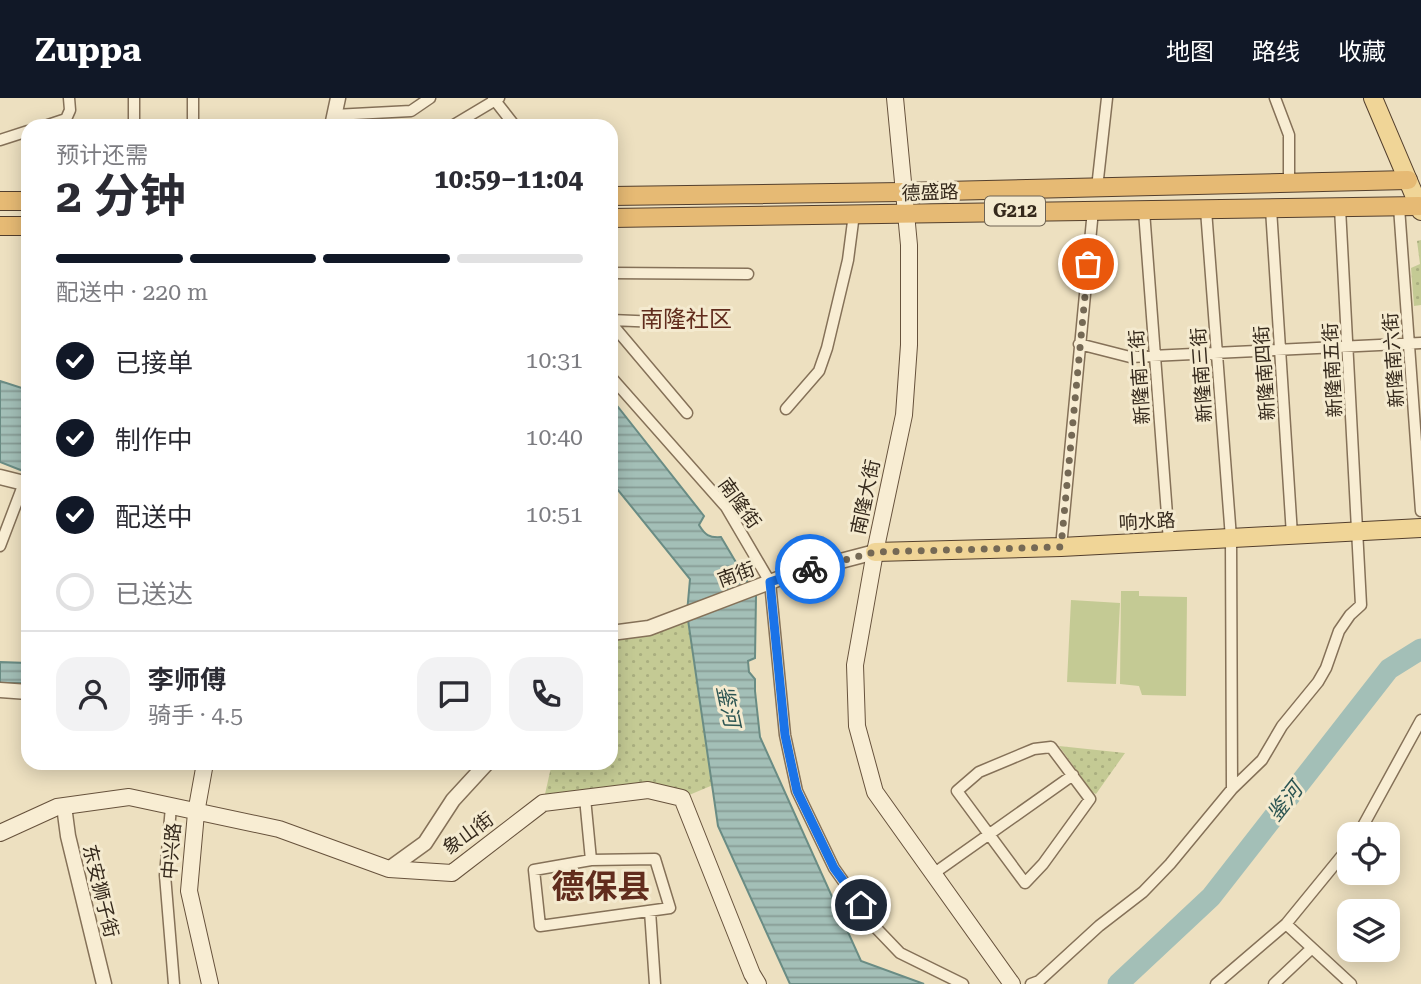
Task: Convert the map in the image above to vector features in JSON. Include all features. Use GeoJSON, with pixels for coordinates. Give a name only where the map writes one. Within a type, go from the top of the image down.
{"type":"FeatureCollection","features":[{"type":"Feature","properties":{"kind":"highway","name":"G212"},"geometry":{"type":"LineString","coordinates":[[618,196],[1408,180]]}},
{"type":"Feature","properties":{"kind":"highway"},"geometry":{"type":"LineString","coordinates":[[0,201],[21,201]]}},
{"type":"Feature","properties":{"kind":"highway","name":"德盛路"},"geometry":{"type":"LineString","coordinates":[[618,218],[1093,210],[1420,209]]}},
{"type":"Feature","properties":{"kind":"highway"},"geometry":{"type":"LineString","coordinates":[[0,226],[21,226]]}},
{"type":"Feature","properties":{"kind":"main road","name":"南隆大街"},"geometry":{"type":"LineString","coordinates":[[895,98],[909,245],[909,345],[904,415],[875,552],[855,665],[857,726],[875,792],[1012,984]]}},
{"type":"Feature","properties":{"kind":"main road"},"geometry":{"type":"LineString","coordinates":[[1373,98],[1420,209]]}},
{"type":"Feature","properties":{"kind":"main road","name":"响水路"},"geometry":{"type":"LineString","coordinates":[[875,552],[1061,547],[1421,528]]}},
{"type":"Feature","properties":{"kind":"main road","name":"中兴路"},"geometry":{"type":"LineString","coordinates":[[204,770],[196,813],[189,891],[209,984]]}},
{"type":"Feature","properties":{"kind":"main road","name":"象山街"},"geometry":{"type":"LineString","coordinates":[[0,833],[57,807],[129,797],[196,813],[279,828],[389,869],[452,873],[543,803],[648,790],[682,798],[758,984]]}},
{"type":"Feature","properties":{"kind":"street"},"geometry":{"type":"LineString","coordinates":[[66,119],[70,110],[69,98]]}},
{"type":"Feature","properties":{"kind":"street"},"geometry":{"type":"LineString","coordinates":[[134,98],[134,119]]}},
{"type":"Feature","properties":{"kind":"street"},"geometry":{"type":"LineString","coordinates":[[193,98],[193,119]]}},
{"type":"Feature","properties":{"kind":"street"},"geometry":{"type":"LineString","coordinates":[[333,119],[338,98]]}},
{"type":"Feature","properties":{"kind":"street"},"geometry":{"type":"LineString","coordinates":[[411,111],[412,98]]}},
{"type":"Feature","properties":{"kind":"street"},"geometry":{"type":"LineString","coordinates":[[342,119],[411,111],[430,98]]}},
{"type":"Feature","properties":{"kind":"street"},"geometry":{"type":"LineString","coordinates":[[1097,188],[1107,98]]}},
{"type":"Feature","properties":{"kind":"street"},"geometry":{"type":"LineString","coordinates":[[1275,98],[1289,135],[1289,183]]}},
{"type":"Feature","properties":{"kind":"street"},"geometry":{"type":"LineString","coordinates":[[463,119],[496,99],[510,119]]}},
{"type":"Feature","properties":{"kind":"street"},"geometry":{"type":"LineString","coordinates":[[0,140],[21,133]]}},
{"type":"Feature","properties":{"kind":"street","name":"新隆南六街"},"geometry":{"type":"LineString","coordinates":[[1399,207],[1421,511]]}},
{"type":"Feature","properties":{"kind":"street","name":"新隆南五街"},"geometry":{"type":"LineString","coordinates":[[1031,984],[1038,981],[1143,892],[1233,789],[1262,760],[1282,726],[1318,682],[1339,631],[1350,615],[1362,605],[1340,208]]}},
{"type":"Feature","properties":{"kind":"street","name":"新隆南四街"},"geometry":{"type":"LineString","coordinates":[[1271,209],[1292,535]]}},
{"type":"Feature","properties":{"kind":"street"},"geometry":{"type":"LineString","coordinates":[[1061,547],[1093,210]]}},
{"type":"Feature","properties":{"kind":"street","name":"新隆南三街"},"geometry":{"type":"LineString","coordinates":[[1206,210],[1231,538],[1233,789]]}},
{"type":"Feature","properties":{"kind":"street","name":"新隆南二街"},"geometry":{"type":"LineString","coordinates":[[1144,211],[1169,541]]}},
{"type":"Feature","properties":{"kind":"street"},"geometry":{"type":"LineString","coordinates":[[786,408],[819,372],[848,260],[854,214]]}},
{"type":"Feature","properties":{"kind":"street"},"geometry":{"type":"LineString","coordinates":[[618,273],[748,274]]}},
{"type":"Feature","properties":{"kind":"street"},"geometry":{"type":"LineString","coordinates":[[618,321],[707,324]]}},
{"type":"Feature","properties":{"kind":"street"},"geometry":{"type":"LineString","coordinates":[[618,329],[687,413]]}},
{"type":"Feature","properties":{"kind":"street"},"geometry":{"type":"LineString","coordinates":[[1079,344],[1130,356],[1421,343]]}},
{"type":"Feature","properties":{"kind":"street","name":"南隆街"},"geometry":{"type":"LineString","coordinates":[[618,385],[726,507],[770,582],[785,735],[797,791],[834,868],[877,929],[900,953],[963,984]]}},
{"type":"Feature","properties":{"kind":"street"},"geometry":{"type":"LineString","coordinates":[[0,477],[21,483]]}},
{"type":"Feature","properties":{"kind":"street"},"geometry":{"type":"LineString","coordinates":[[0,546],[21,496]]}},
{"type":"Feature","properties":{"kind":"street","name":"南街"},"geometry":{"type":"LineString","coordinates":[[618,632],[649,628],[791,574],[875,552]]}},
{"type":"Feature","properties":{"kind":"street"},"geometry":{"type":"LineString","coordinates":[[0,690],[21,692]]}},
{"type":"Feature","properties":{"kind":"street"},"geometry":{"type":"LineString","coordinates":[[1365,822],[1421,720]]}},
{"type":"Feature","properties":{"kind":"street"},"geometry":{"type":"LineString","coordinates":[[1051,747],[1090,799],[1043,864],[1025,883],[989,834],[957,791],[979,772],[1034,749],[1051,747]]}},
{"type":"Feature","properties":{"kind":"street"},"geometry":{"type":"LineString","coordinates":[[389,869],[425,843],[453,800],[481,770]]}},
{"type":"Feature","properties":{"kind":"street"},"geometry":{"type":"LineString","coordinates":[[933,874],[1073,775]]}},
{"type":"Feature","properties":{"kind":"street"},"geometry":{"type":"LineString","coordinates":[[585,798],[591,860]]}},
{"type":"Feature","properties":{"kind":"street","name":"东安狮子街"},"geometry":{"type":"LineString","coordinates":[[64,806],[68,836],[104,984]]}},
{"type":"Feature","properties":{"kind":"street"},"geometry":{"type":"LineString","coordinates":[[171,807],[164,875],[174,984]]}},
{"type":"Feature","properties":{"kind":"street"},"geometry":{"type":"LineString","coordinates":[[654,859],[670,908],[650,911],[540,926],[534,870],[591,860],[654,859]]}},
{"type":"Feature","properties":{"kind":"street"},"geometry":{"type":"LineString","coordinates":[[1216,984],[1286,924],[1337,862]]}},
{"type":"Feature","properties":{"kind":"street"},"geometry":{"type":"LineString","coordinates":[[650,911],[655,984]]}},
{"type":"Feature","properties":{"kind":"street"},"geometry":{"type":"LineString","coordinates":[[1286,924],[1351,984]]}},
{"type":"Feature","properties":{"kind":"street"},"geometry":{"type":"LineString","coordinates":[[1274,984],[1312,948]]}},
{"type":"Feature","properties":{"kind":"green space"},"geometry":{"type":"Polygon","coordinates":[[[1421,240],[1421,305],[1414,306],[1411,268],[1420,264],[1417,241],[1421,240]]]}},
{"type":"Feature","properties":{"kind":"green space"},"geometry":{"type":"Polygon","coordinates":[[[1121,591],[1139,591],[1139,596],[1187,597],[1186,696],[1142,695],[1139,686],[1120,684],[1121,591]]]}},
{"type":"Feature","properties":{"kind":"green space"},"geometry":{"type":"Polygon","coordinates":[[[1071,600],[1120,603],[1116,684],[1067,682],[1071,600]]]}},
{"type":"Feature","properties":{"kind":"green space"},"geometry":{"type":"Polygon","coordinates":[[[687,613],[713,785],[682,798],[648,790],[543,803],[550,770],[618,770],[618,631],[687,613]]]}},
{"type":"Feature","properties":{"kind":"green space"},"geometry":{"type":"Polygon","coordinates":[[[1059,746],[1125,753],[1096,794],[1059,746]]]}},
{"type":"Feature","properties":{"kind":"water"},"geometry":{"type":"Polygon","coordinates":[[[0,381],[21,388],[21,470],[0,462],[0,381]]]}},
{"type":"Feature","properties":{"kind":"water"},"geometry":{"type":"Polygon","coordinates":[[[618,407],[704,516],[699,525],[703,531],[710,536],[721,537],[756,596],[755,658],[748,661],[749,672],[755,679],[760,737],[861,961],[924,984],[790,984],[718,826],[687,613],[690,579],[618,490],[618,407]]]}},
{"type":"Feature","properties":{"kind":"water"},"geometry":{"type":"Polygon","coordinates":[[[0,662],[21,663],[21,683],[0,683],[0,662]]]}},
{"type":"Feature","properties":{"kind":"waterway","name":"鉴河"},"geometry":{"type":"LineString","coordinates":[[1118,984],[1211,897],[1389,669],[1421,649]]}},
{"type":"Feature","properties":{"kind":"way so far"},"geometry":{"type":"LineString","coordinates":[[810,569],[875,552],[1061,547],[1088,264]]}},
{"type":"Feature","properties":{"kind":"district","name":"南隆社区"},"geometry":{"type":"Point","coordinates":[686,319]}},
{"type":"Feature","properties":{"kind":"district","name":"德保县"},"geometry":{"type":"Point","coordinates":[601,886]}},
{"type":"Feature","properties":{"kind":"route"},"geometry":{"type":"LineString","coordinates":[[810,569],[770,582],[785,735],[797,791],[809,818],[834,868],[861,905]]}}]}
